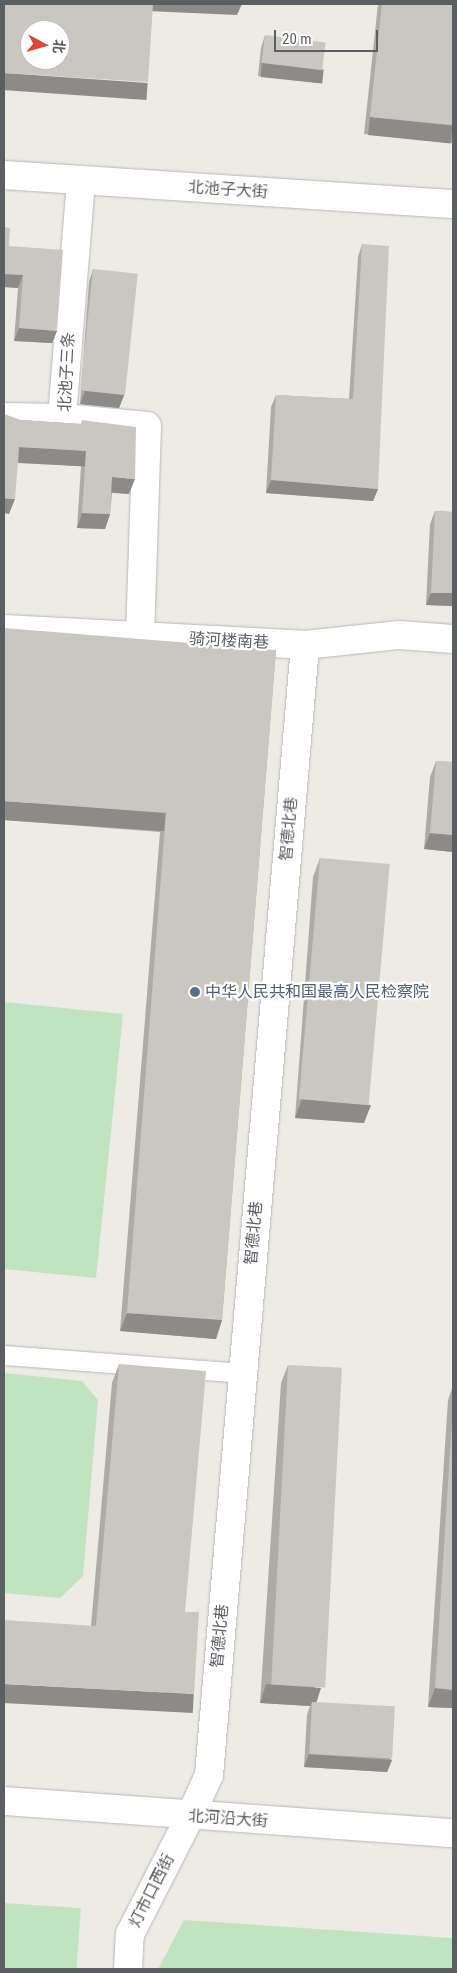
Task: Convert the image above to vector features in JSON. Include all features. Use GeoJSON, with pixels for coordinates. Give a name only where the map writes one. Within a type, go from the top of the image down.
{"type":"FeatureCollection","features":[{"type":"Feature","properties":{"kind":"street","name":"北池子大街"},"geometry":{"type":"LineString","coordinates":[[4,175],[453,204]]}},
{"type":"Feature","properties":{"kind":"street","name":"北池子三条"},"geometry":{"type":"LineString","coordinates":[[81,181],[62,418],[148,426],[140,637]]}},
{"type":"Feature","properties":{"kind":"street"},"geometry":{"type":"LineString","coordinates":[[4,417],[62,418]]}},
{"type":"Feature","properties":{"kind":"street","name":"骑河楼南巷"},"geometry":{"type":"LineString","coordinates":[[4,629],[306,645],[399,635],[453,639]]}},
{"type":"Feature","properties":{"kind":"street","name":"智德北巷"},"geometry":{"type":"LineString","coordinates":[[190,1817],[209,1775],[242,1373],[306,645]]}},
{"type":"Feature","properties":{"kind":"street","name":"北河沿大街"},"geometry":{"type":"LineString","coordinates":[[4,1801],[190,1817],[453,1833]]}},
{"type":"Feature","properties":{"kind":"street","name":"灯市口西街"},"geometry":{"type":"LineString","coordinates":[[128,1969],[130,1934],[190,1817]]}},
{"type":"Feature","properties":{"kind":"lane"},"geometry":{"type":"LineString","coordinates":[[4,1354],[242,1373]]}},
{"type":"Feature","properties":{"kind":"green space"},"geometry":{"type":"Polygon","coordinates":[[[4,1002],[123,1014],[96,1278],[4,1269],[4,1002]]]}},
{"type":"Feature","properties":{"kind":"green space"},"geometry":{"type":"Polygon","coordinates":[[[4,1373],[82,1381],[98,1400],[83,1576],[60,1598],[4,1593],[4,1373]]]}},
{"type":"Feature","properties":{"kind":"green space"},"geometry":{"type":"Polygon","coordinates":[[[4,1903],[81,1908],[77,1969],[4,1969],[4,1903]]]}},
{"type":"Feature","properties":{"kind":"green space"},"geometry":{"type":"Polygon","coordinates":[[[184,1920],[453,1938],[453,1969],[158,1969],[184,1920]]]}},
{"type":"Feature","properties":{"kind":"building"},"geometry":{"type":"Polygon","coordinates":[[[4,4],[153,4],[148,82],[4,73],[4,4]]]}},
{"type":"Feature","properties":{"kind":"building"},"geometry":{"type":"Polygon","coordinates":[[[382,4],[453,4],[453,125],[370,117],[382,4]]]}},
{"type":"Feature","properties":{"kind":"building"},"geometry":{"type":"Polygon","coordinates":[[[265,35],[326,42],[322,70],[262,63],[265,35]]]}},
{"type":"Feature","properties":{"kind":"building"},"geometry":{"type":"Polygon","coordinates":[[[4,227],[10,228],[9,246],[63,250],[57,331],[19,328],[23,275],[4,274],[4,227]]]}},
{"type":"Feature","properties":{"kind":"building"},"geometry":{"type":"Polygon","coordinates":[[[362,244],[389,246],[378,489],[271,480],[276,395],[353,399],[362,244]]]}},
{"type":"Feature","properties":{"kind":"building"},"geometry":{"type":"Polygon","coordinates":[[[93,269],[138,274],[125,395],[80,390],[93,269]]]}},
{"type":"Feature","properties":{"kind":"building"},"geometry":{"type":"Polygon","coordinates":[[[4,414],[21,420],[82,424],[82,420],[136,427],[135,479],[112,477],[110,514],[82,513],[86,451],[19,447],[15,499],[4,498],[4,414]]]}},
{"type":"Feature","properties":{"kind":"building"},"geometry":{"type":"Polygon","coordinates":[[[435,511],[453,512],[453,593],[431,593],[435,511]]]}},
{"type":"Feature","properties":{"kind":"building","name":"中华人民共和国最高人民检察院"},"geometry":{"type":"Polygon","coordinates":[[[4,628],[276,650],[222,1320],[127,1313],[166,813],[4,801],[4,628]]]}},
{"type":"Feature","properties":{"kind":"building"},"geometry":{"type":"Polygon","coordinates":[[[436,761],[453,762],[453,835],[430,833],[436,761]]]}},
{"type":"Feature","properties":{"kind":"building"},"geometry":{"type":"Polygon","coordinates":[[[320,858],[390,864],[369,1105],[299,1099],[320,858]]]}},
{"type":"Feature","properties":{"kind":"building"},"geometry":{"type":"Polygon","coordinates":[[[119,1364],[206,1371],[185,1612],[199,1612],[194,1694],[4,1684],[4,1620],[96,1626],[119,1364]]]}},
{"type":"Feature","properties":{"kind":"building"},"geometry":{"type":"Polygon","coordinates":[[[288,1365],[342,1368],[325,1687],[271,1685],[288,1365]]]}},
{"type":"Feature","properties":{"kind":"building"},"geometry":{"type":"Polygon","coordinates":[[[453,1404],[453,1690],[435,1688],[453,1404]]]}},
{"type":"Feature","properties":{"kind":"building"},"geometry":{"type":"Polygon","coordinates":[[[312,1702],[395,1706],[392,1758],[309,1754],[312,1702]]]}},
{"type":"Feature","properties":{"kind":"place","name":"中华人民共和国最高人民检察院"},"geometry":{"type":"Point","coordinates":[195,992]}}]}
